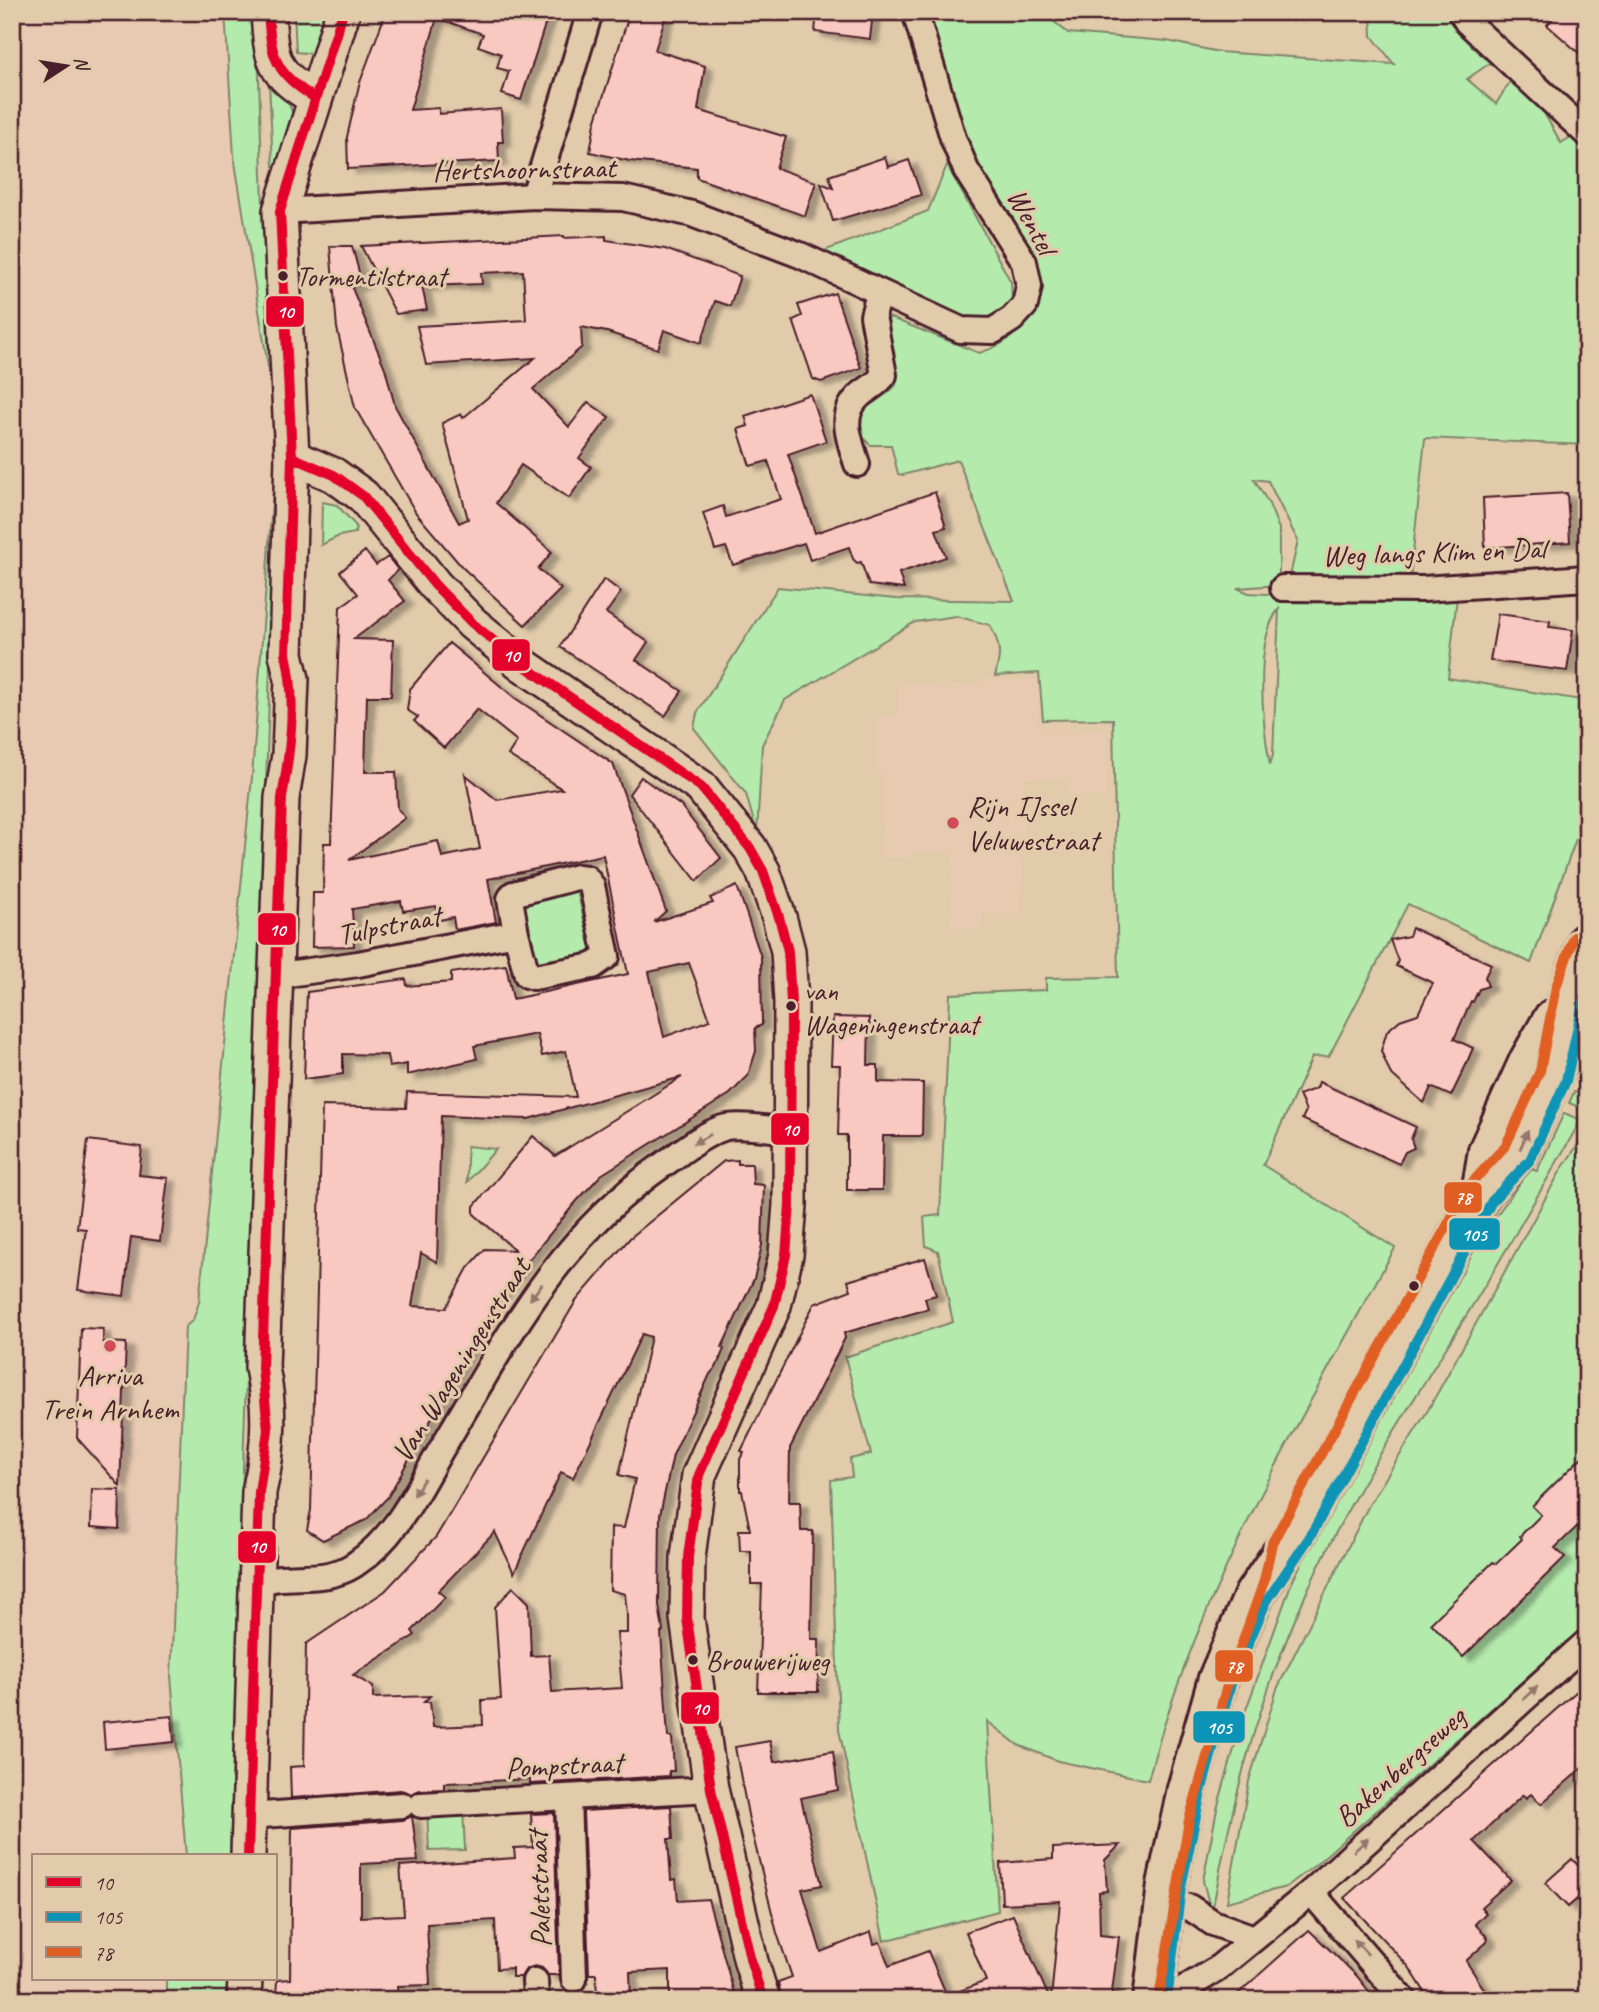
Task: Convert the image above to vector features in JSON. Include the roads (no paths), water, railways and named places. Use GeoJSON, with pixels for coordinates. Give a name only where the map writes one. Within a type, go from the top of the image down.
{"type":"FeatureCollection","features":[{"type":"Feature","properties":{"kind":"main road"},"geometry":{"type":"LineString","coordinates":[[1166,1999],[1167,1885],[1187,1789],[1219,1679],[1254,1595],[1285,1548],[1481,1192],[1518,1153],[1553,1074],[1570,990],[1587,942]]}},
{"type":"Feature","properties":{"kind":"main road"},"geometry":{"type":"LineString","coordinates":[[1166,1999],[1189,1907],[1202,1825],[1239,1693],[1278,1585],[1285,1548]]}},
{"type":"Feature","properties":{"kind":"street"},"geometry":{"type":"LineString","coordinates":[[268,12],[270,53],[281,75],[315,98]]}},
{"type":"Feature","properties":{"kind":"street"},"geometry":{"type":"LineString","coordinates":[[248,1854],[259,1492],[268,1439],[267,1395],[262,1368],[274,976],[282,797],[289,755],[292,679],[286,642],[292,457],[280,211],[342,12]]}},
{"type":"Feature","properties":{"kind":"street"},"geometry":{"type":"LineString","coordinates":[[534,196],[590,12]]}},
{"type":"Feature","properties":{"kind":"street","name":"Wentel"},"geometry":{"type":"LineString","coordinates":[[761,241],[800,255],[961,330],[993,331],[1012,319],[1025,305],[1029,286],[1024,262],[965,170],[945,116],[915,12]]}},
{"type":"Feature","properties":{"kind":"street"},"geometry":{"type":"LineString","coordinates":[[1461,12],[1467,22],[1587,134]]}},
{"type":"Feature","properties":{"kind":"street","name":"Hertshoornstraat"},"geometry":{"type":"LineString","coordinates":[[280,211],[534,196],[623,198],[692,214],[761,241]]}},
{"type":"Feature","properties":{"kind":"street"},"geometry":{"type":"LineString","coordinates":[[857,464],[846,429],[850,410],[859,396],[876,386],[884,375],[873,316],[880,294]]}},
{"type":"Feature","properties":{"kind":"street"},"geometry":{"type":"LineString","coordinates":[[292,457],[334,475],[363,496],[401,546],[472,623],[523,665],[701,786],[750,848],[763,871],[788,951],[790,1205],[783,1268],[774,1306],[698,1475],[688,1557],[687,1618],[710,1789],[751,1962],[763,2000]]}},
{"type":"Feature","properties":{"kind":"street","name":"Weg langs Klim en Dal"},"geometry":{"type":"LineString","coordinates":[[1283,588],[1423,589],[1587,578]]}},
{"type":"Feature","properties":{"kind":"street"},"geometry":{"type":"LineString","coordinates":[[586,878],[592,886],[607,956],[593,966],[534,977],[527,975],[523,968],[516,933],[510,899],[513,894],[586,878]]}},
{"type":"Feature","properties":{"kind":"street","name":"Tulpstraat"},"geometry":{"type":"LineString","coordinates":[[274,976],[358,964],[516,933]]}},
{"type":"Feature","properties":{"kind":"street","name":"Van Wageningenstraat"},"geometry":{"type":"LineString","coordinates":[[257,1583],[267,1579],[323,1578],[354,1565],[396,1526],[523,1309],[586,1228],[633,1186],[696,1142],[725,1126],[791,1131]]}},
{"type":"Feature","properties":{"kind":"street","name":"Bakenbergseweg"},"geometry":{"type":"LineString","coordinates":[[1166,1999],[1217,1969],[1311,1892],[1587,1642]]}},
{"type":"Feature","properties":{"kind":"street","name":"Pompstraat"},"geometry":{"type":"LineString","coordinates":[[249,1816],[412,1805],[568,1802],[710,1789]]}},
{"type":"Feature","properties":{"kind":"street","name":"Paletstraat"},"geometry":{"type":"LineString","coordinates":[[568,1802],[573,1979]]}},
{"type":"Feature","properties":{"kind":"street"},"geometry":{"type":"LineString","coordinates":[[1311,1892],[1404,2000]]}},
{"type":"Feature","properties":{"kind":"street"},"geometry":{"type":"LineString","coordinates":[[1189,1907],[1213,1923],[1254,1938]]}},
{"type":"Feature","properties":{"kind":"street"},"geometry":{"type":"LineString","coordinates":[[244,2000],[245,1980]]}},
{"type":"Feature","properties":{"kind":"place","name":"Tormentilstraat"},"geometry":{"type":"Point","coordinates":[283,276]}},
{"type":"Feature","properties":{"kind":"place","name":"Rijn IJssel Veluwestraat"},"geometry":{"type":"Point","coordinates":[953,823]}},
{"type":"Feature","properties":{"kind":"place","name":"van Wageningenstraat"},"geometry":{"type":"Point","coordinates":[791,1006]}},
{"type":"Feature","properties":{"kind":"place","name":"Arriva Trein Arnhem"},"geometry":{"type":"Point","coordinates":[110,1346]}},
{"type":"Feature","properties":{"kind":"place","name":"Brouwerijweg"},"geometry":{"type":"Point","coordinates":[693,1660]}}]}
